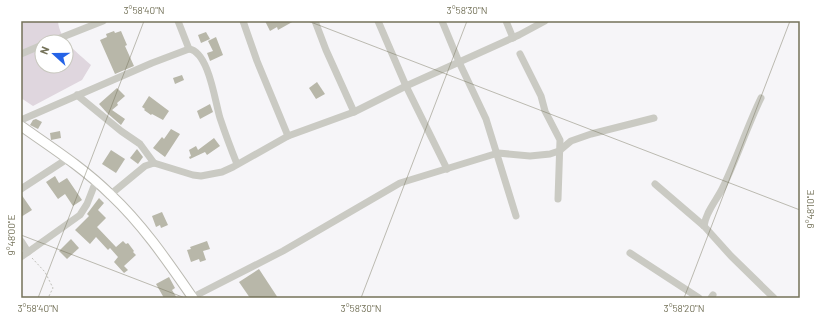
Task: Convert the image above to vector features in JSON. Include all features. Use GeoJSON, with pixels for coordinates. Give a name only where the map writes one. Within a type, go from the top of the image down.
{"type":"FeatureCollection","features":[{"type":"Feature","properties":{"kind":"main road"},"geometry":{"type":"LineString","coordinates":[[21,126],[67,159],[111,194],[137,224],[193,298]]}},
{"type":"Feature","properties":{"kind":"street"},"geometry":{"type":"LineString","coordinates":[[70,34],[103,21]]}},
{"type":"Feature","properties":{"kind":"street"},"geometry":{"type":"LineString","coordinates":[[178,21],[189,50]]}},
{"type":"Feature","properties":{"kind":"street"},"geometry":{"type":"LineString","coordinates":[[243,21],[257,61],[288,136]]}},
{"type":"Feature","properties":{"kind":"street"},"geometry":{"type":"LineString","coordinates":[[315,21],[326,50],[354,112]]}},
{"type":"Feature","properties":{"kind":"street"},"geometry":{"type":"LineString","coordinates":[[378,21],[406,86],[447,168]]}},
{"type":"Feature","properties":{"kind":"street"},"geometry":{"type":"LineString","coordinates":[[442,21],[474,93],[481,105],[498,153],[516,216]]}},
{"type":"Feature","properties":{"kind":"street"},"geometry":{"type":"LineString","coordinates":[[506,21],[513,38]]}},
{"type":"Feature","properties":{"kind":"street"},"geometry":{"type":"LineString","coordinates":[[111,194],[145,166],[154,163],[193,175],[201,176],[222,172],[288,136],[354,112],[406,86],[513,38],[545,21]]}},
{"type":"Feature","properties":{"kind":"street"},"geometry":{"type":"LineString","coordinates":[[21,54],[34,48]]}},
{"type":"Feature","properties":{"kind":"street"},"geometry":{"type":"LineString","coordinates":[[21,120],[152,63],[189,50],[194,50],[206,68],[216,99],[219,116],[238,164]]}},
{"type":"Feature","properties":{"kind":"street"},"geometry":{"type":"LineString","coordinates":[[520,54],[541,96],[545,111],[560,140],[558,199]]}},
{"type":"Feature","properties":{"kind":"street"},"geometry":{"type":"LineString","coordinates":[[77,95],[121,131],[140,144],[154,163]]}},
{"type":"Feature","properties":{"kind":"street"},"geometry":{"type":"LineString","coordinates":[[704,226],[705,218],[720,194],[761,98]]}},
{"type":"Feature","properties":{"kind":"street"},"geometry":{"type":"LineString","coordinates":[[193,298],[283,251],[400,183],[498,153],[530,156],[550,154],[559,151],[571,141],[654,118]]}},
{"type":"Feature","properties":{"kind":"street"},"geometry":{"type":"LineString","coordinates":[[21,189],[67,159]]}},
{"type":"Feature","properties":{"kind":"street"},"geometry":{"type":"LineString","coordinates":[[21,257],[80,214],[87,204],[96,181]]}},
{"type":"Feature","properties":{"kind":"street"},"geometry":{"type":"LineString","coordinates":[[655,184],[704,226],[731,256],[774,298]]}},
{"type":"Feature","properties":{"kind":"street"},"geometry":{"type":"LineString","coordinates":[[21,241],[28,252]]}},
{"type":"Feature","properties":{"kind":"street"},"geometry":{"type":"LineString","coordinates":[[630,253],[699,298]]}},
{"type":"Feature","properties":{"kind":"path"},"geometry":{"type":"LineString","coordinates":[[28,252],[45,272],[53,288],[48,298]]}},
{"type":"Feature","properties":{"kind":"shaded area"},"geometry":{"type":"Polygon","coordinates":[[[21,21],[58,21],[62,34],[34,34],[34,74],[74,74],[74,50],[91,65],[82,80],[33,106],[21,98],[21,21]]]}},
{"type":"Feature","properties":{"kind":"building"},"geometry":{"type":"Polygon","coordinates":[[[265,21],[294,21],[278,30],[277,27],[270,31],[265,21]]]}},
{"type":"Feature","properties":{"kind":"building"},"geometry":{"type":"Polygon","coordinates":[[[114,31],[115,33],[121,31],[127,45],[125,46],[134,66],[115,74],[100,40],[107,37],[106,34],[114,31]]]}},
{"type":"Feature","properties":{"kind":"building"},"geometry":{"type":"Polygon","coordinates":[[[206,32],[210,39],[201,43],[198,35],[206,32]]]}},
{"type":"Feature","properties":{"kind":"building"},"geometry":{"type":"Polygon","coordinates":[[[216,37],[223,55],[210,61],[207,53],[213,51],[208,41],[216,37]]]}},
{"type":"Feature","properties":{"kind":"building"},"geometry":{"type":"Polygon","coordinates":[[[182,75],[184,80],[175,84],[173,78],[182,75]]]}},
{"type":"Feature","properties":{"kind":"building"},"geometry":{"type":"Polygon","coordinates":[[[317,82],[325,94],[316,99],[309,88],[317,82]]]}},
{"type":"Feature","properties":{"kind":"building"},"geometry":{"type":"Polygon","coordinates":[[[117,88],[125,96],[112,110],[125,119],[121,125],[99,104],[117,88]]]}},
{"type":"Feature","properties":{"kind":"building"},"geometry":{"type":"Polygon","coordinates":[[[149,96],[169,111],[163,120],[152,114],[151,115],[142,107],[149,96]]]}},
{"type":"Feature","properties":{"kind":"building"},"geometry":{"type":"Polygon","coordinates":[[[210,104],[213,112],[200,119],[197,111],[210,104]]]}},
{"type":"Feature","properties":{"kind":"building"},"geometry":{"type":"Polygon","coordinates":[[[36,119],[42,122],[38,129],[30,125],[33,120],[36,119]]]}},
{"type":"Feature","properties":{"kind":"building"},"geometry":{"type":"Polygon","coordinates":[[[171,129],[180,134],[165,157],[153,148],[162,137],[164,139],[171,129]]]}},
{"type":"Feature","properties":{"kind":"building"},"geometry":{"type":"Polygon","coordinates":[[[60,131],[61,138],[51,140],[50,133],[60,131]]]}},
{"type":"Feature","properties":{"kind":"building"},"geometry":{"type":"Polygon","coordinates":[[[214,138],[220,146],[207,155],[205,152],[190,159],[189,157],[191,156],[189,150],[196,146],[198,150],[214,138]]]}},
{"type":"Feature","properties":{"kind":"building"},"geometry":{"type":"Polygon","coordinates":[[[137,149],[143,157],[138,164],[130,158],[137,149]]]}},
{"type":"Feature","properties":{"kind":"building"},"geometry":{"type":"Polygon","coordinates":[[[111,150],[125,159],[116,173],[102,164],[111,150]]]}},
{"type":"Feature","properties":{"kind":"building"},"geometry":{"type":"Polygon","coordinates":[[[55,176],[59,183],[67,178],[82,200],[73,206],[65,194],[58,199],[46,182],[55,176]]]}},
{"type":"Feature","properties":{"kind":"building"},"geometry":{"type":"Polygon","coordinates":[[[21,194],[32,210],[21,217],[21,194]]]}},
{"type":"Feature","properties":{"kind":"building"},"geometry":{"type":"Polygon","coordinates":[[[99,198],[104,203],[98,210],[106,218],[97,227],[116,247],[123,241],[126,244],[128,243],[136,255],[124,266],[128,270],[124,273],[114,262],[118,257],[110,248],[108,250],[96,237],[90,244],[75,230],[89,216],[87,214],[99,198]]]}},
{"type":"Feature","properties":{"kind":"building"},"geometry":{"type":"Polygon","coordinates":[[[162,212],[168,225],[161,228],[160,225],[156,227],[152,216],[162,212]]]}},
{"type":"Feature","properties":{"kind":"building"},"geometry":{"type":"Polygon","coordinates":[[[71,239],[79,248],[67,259],[59,251],[71,239]]]}},
{"type":"Feature","properties":{"kind":"building"},"geometry":{"type":"Polygon","coordinates":[[[207,241],[210,249],[203,251],[206,260],[200,262],[199,259],[191,262],[187,250],[191,249],[190,247],[207,241]]]}},
{"type":"Feature","properties":{"kind":"building"},"geometry":{"type":"Polygon","coordinates":[[[259,269],[278,298],[250,298],[239,282],[259,269]]]}},
{"type":"Feature","properties":{"kind":"building"},"geometry":{"type":"Polygon","coordinates":[[[169,277],[175,288],[172,290],[177,298],[164,298],[156,284],[169,277]]]}}]}
